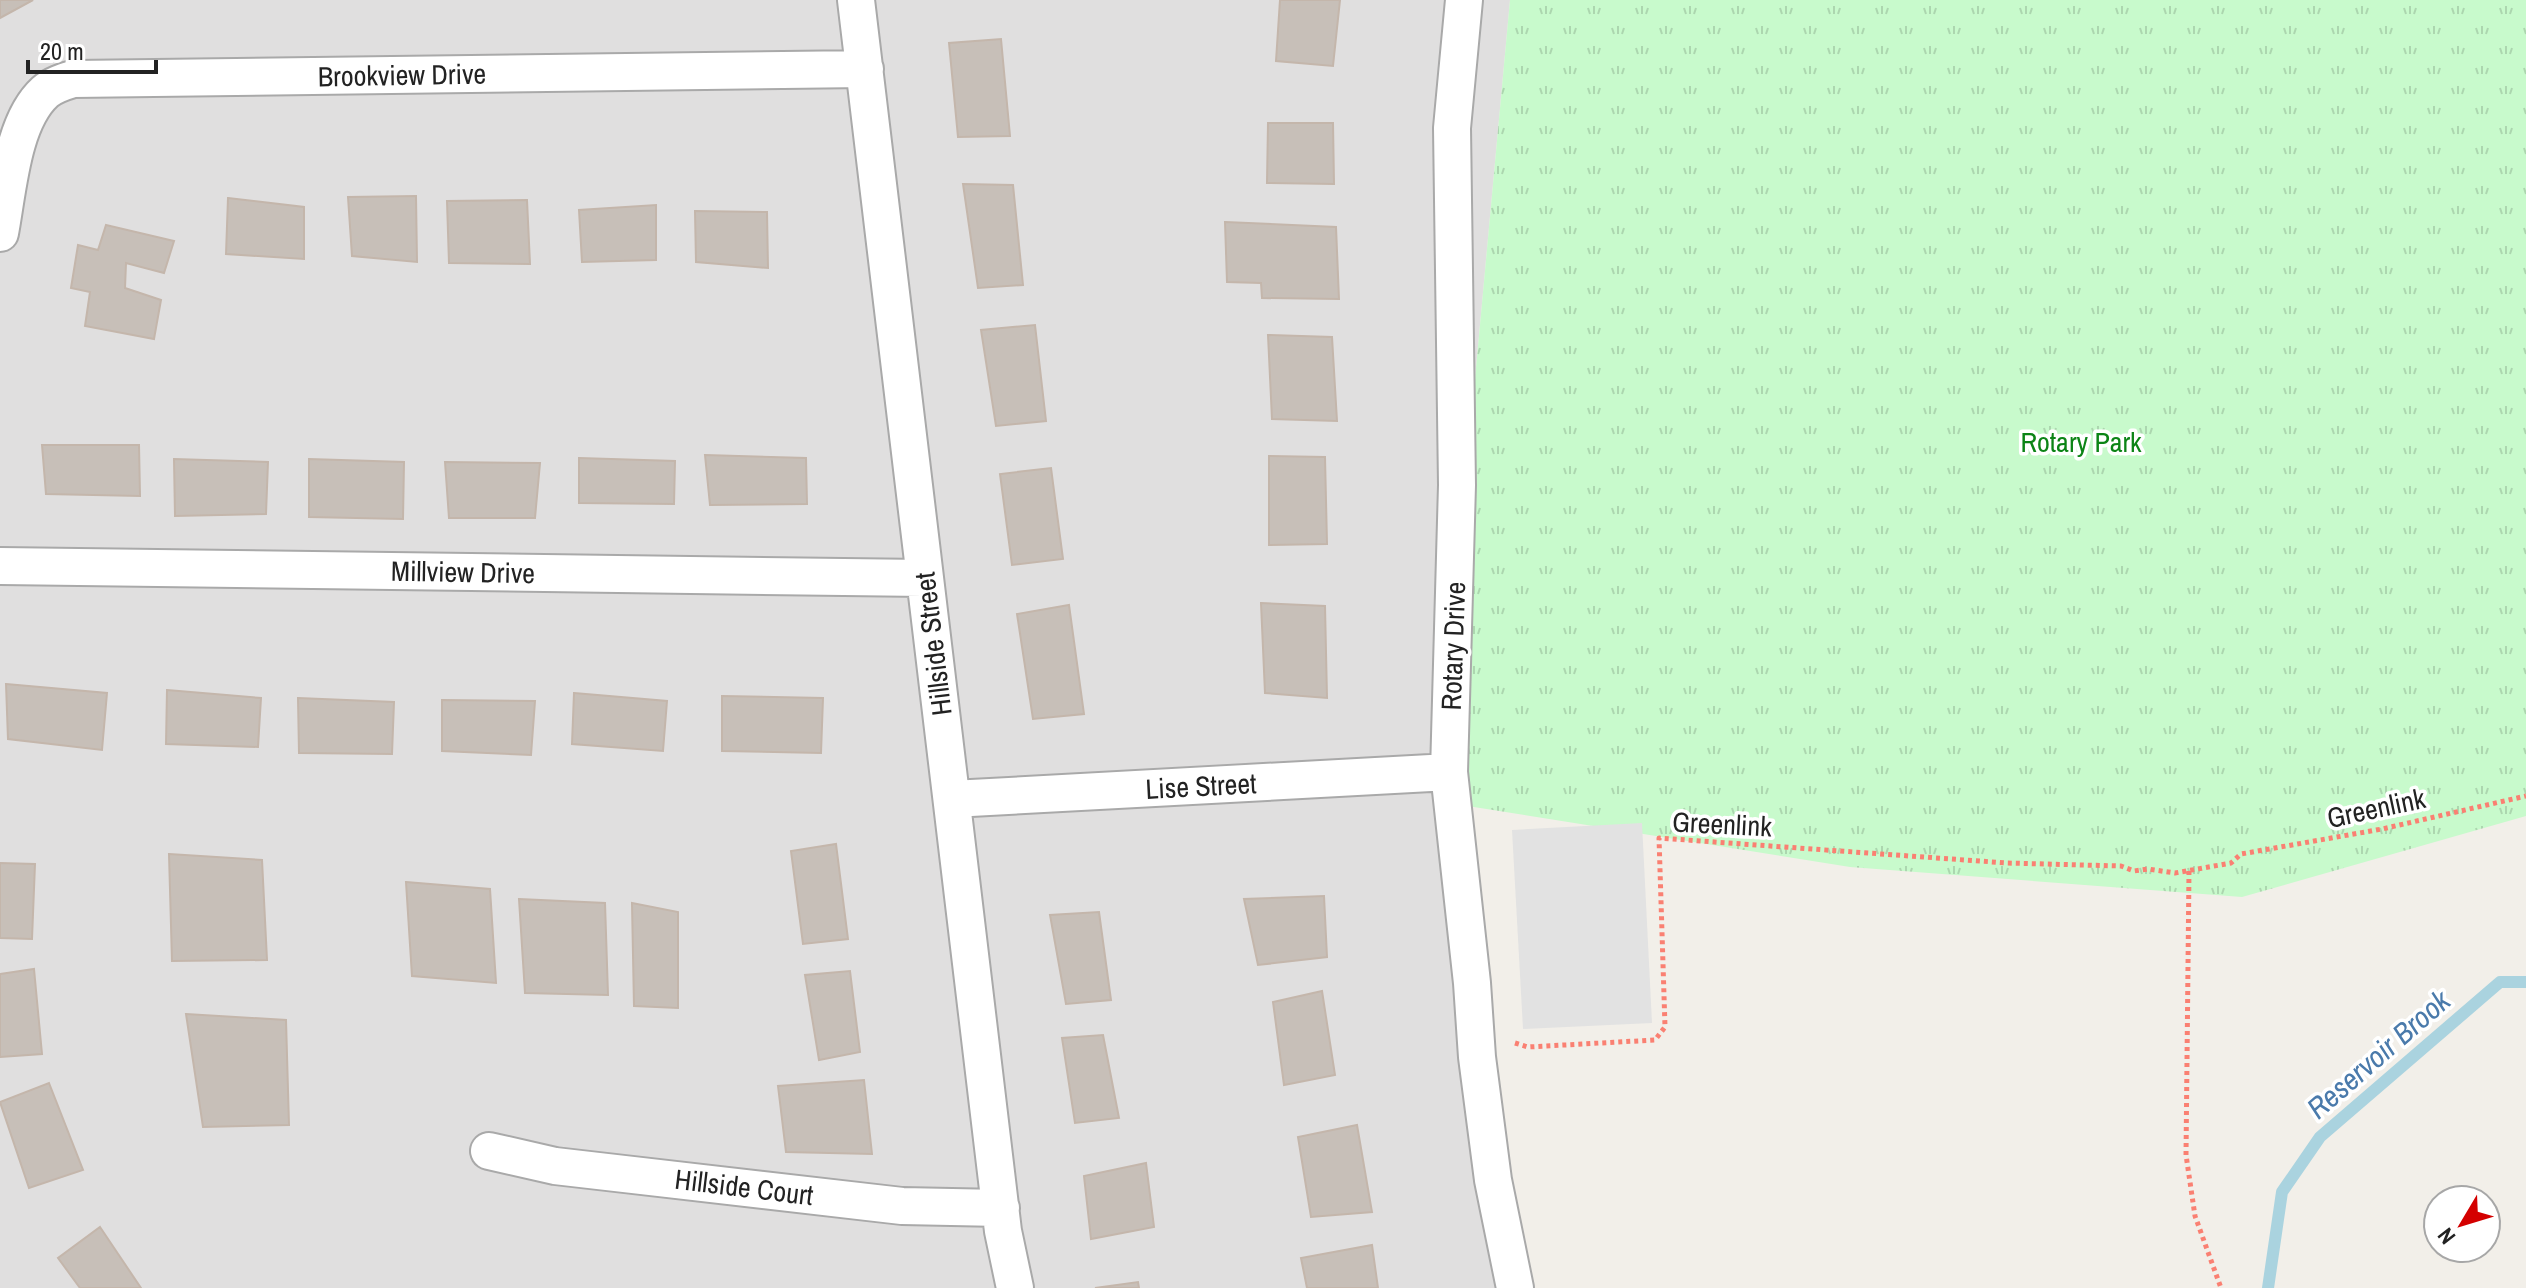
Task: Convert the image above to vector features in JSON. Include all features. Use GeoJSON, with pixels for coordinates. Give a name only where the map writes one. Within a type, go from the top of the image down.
{"type":"FeatureCollection","features":[{"type":"Feature","properties":{"kind":"street","name":"Hillside Street"},"geometry":{"type":"LineString","coordinates":[[856,0],[1001,1208],[1015,1288]]}},
{"type":"Feature","properties":{"kind":"street","name":"Rotary Drive"},"geometry":{"type":"LineString","coordinates":[[1464,0],[1452,128],[1457,485],[1449,772],[1472,983],[1475,1042],[1493,1180],[1515,1288]]}},
{"type":"Feature","properties":{"kind":"street","name":"Brookview Drive"},"geometry":{"type":"LineString","coordinates":[[0,233],[12,163],[29,115],[45,92],[73,79],[865,69]]}},
{"type":"Feature","properties":{"kind":"street","name":"Millview Drive"},"geometry":{"type":"LineString","coordinates":[[0,566],[925,578]]}},
{"type":"Feature","properties":{"kind":"street","name":"Lise Street"},"geometry":{"type":"LineString","coordinates":[[952,799],[1449,772]]}},
{"type":"Feature","properties":{"kind":"street","name":"Hillside Court"},"geometry":{"type":"LineString","coordinates":[[489,1151],[555,1166],[902,1206],[1001,1208]]}},
{"type":"Feature","properties":{"kind":"path","name":"Greenlink"},"geometry":{"type":"LineString","coordinates":[[1507,1031],[1515,1043],[1528,1047],[1655,1040],[1665,1027],[1659,838],[2007,863],[2121,866],[2134,871],[2148,869],[2175,873],[2231,863],[2241,854],[2382,829],[2526,796]]}},
{"type":"Feature","properties":{"kind":"path"},"geometry":{"type":"LineString","coordinates":[[2189,871],[2186,1155],[2195,1216],[2221,1288]]}},
{"type":"Feature","properties":{"kind":"shaded area"},"geometry":{"type":"Polygon","coordinates":[[[0,0],[1510,0],[1436,801],[1502,1288],[0,1288],[0,0]]]}},
{"type":"Feature","properties":{"kind":"shaded area"},"geometry":{"type":"Polygon","coordinates":[[[1642,823],[1652,1023],[1523,1029],[1512,830],[1642,823]]]}},
{"type":"Feature","properties":{"kind":"green space","name":"Rotary Park"},"geometry":{"type":"Polygon","coordinates":[[[1510,0],[2526,0],[2526,816],[2242,897],[1850,867],[1436,801],[1510,0]]]}},
{"type":"Feature","properties":{"kind":"building"},"geometry":{"type":"Polygon","coordinates":[[[0,0],[33,0],[0,18],[0,0]]]}},
{"type":"Feature","properties":{"kind":"building"},"geometry":{"type":"Polygon","coordinates":[[[1280,0],[1340,0],[1333,66],[1276,61],[1280,0]]]}},
{"type":"Feature","properties":{"kind":"building"},"geometry":{"type":"Polygon","coordinates":[[[1001,39],[1010,136],[958,137],[949,43],[1001,39]]]}},
{"type":"Feature","properties":{"kind":"building"},"geometry":{"type":"Polygon","coordinates":[[[1268,123],[1333,123],[1334,184],[1267,183],[1268,123]]]}},
{"type":"Feature","properties":{"kind":"building"},"geometry":{"type":"Polygon","coordinates":[[[963,184],[1013,185],[1023,285],[978,288],[963,184]]]}},
{"type":"Feature","properties":{"kind":"building"},"geometry":{"type":"Polygon","coordinates":[[[416,196],[417,262],[352,256],[348,197],[416,196]]]}},
{"type":"Feature","properties":{"kind":"building"},"geometry":{"type":"Polygon","coordinates":[[[228,198],[304,207],[304,259],[226,254],[228,198]]]}},
{"type":"Feature","properties":{"kind":"building"},"geometry":{"type":"Polygon","coordinates":[[[527,200],[530,264],[449,263],[447,201],[527,200]]]}},
{"type":"Feature","properties":{"kind":"building"},"geometry":{"type":"Polygon","coordinates":[[[656,205],[656,260],[582,262],[579,210],[656,205]]]}},
{"type":"Feature","properties":{"kind":"building"},"geometry":{"type":"Polygon","coordinates":[[[695,211],[767,212],[768,268],[696,262],[695,211]]]}},
{"type":"Feature","properties":{"kind":"building"},"geometry":{"type":"Polygon","coordinates":[[[1225,222],[1336,227],[1339,299],[1262,298],[1261,283],[1227,282],[1225,222]]]}},
{"type":"Feature","properties":{"kind":"building"},"geometry":{"type":"Polygon","coordinates":[[[106,225],[174,241],[164,273],[126,263],[125,288],[161,300],[154,339],[85,326],[90,292],[71,288],[78,245],[98,250],[106,225]]]}},
{"type":"Feature","properties":{"kind":"building"},"geometry":{"type":"Polygon","coordinates":[[[1035,325],[1046,421],[996,426],[981,330],[1035,325]]]}},
{"type":"Feature","properties":{"kind":"building"},"geometry":{"type":"Polygon","coordinates":[[[1268,335],[1332,337],[1337,421],[1272,419],[1268,335]]]}},
{"type":"Feature","properties":{"kind":"building"},"geometry":{"type":"Polygon","coordinates":[[[42,445],[139,445],[140,496],[46,494],[42,445]]]}},
{"type":"Feature","properties":{"kind":"building"},"geometry":{"type":"Polygon","coordinates":[[[705,455],[806,458],[807,504],[710,505],[705,455]]]}},
{"type":"Feature","properties":{"kind":"building"},"geometry":{"type":"Polygon","coordinates":[[[1269,456],[1325,457],[1327,544],[1269,545],[1269,456]]]}},
{"type":"Feature","properties":{"kind":"building"},"geometry":{"type":"Polygon","coordinates":[[[579,458],[675,461],[674,504],[579,503],[579,458]]]}},
{"type":"Feature","properties":{"kind":"building"},"geometry":{"type":"Polygon","coordinates":[[[174,459],[268,462],[266,514],[175,516],[174,459]]]}},
{"type":"Feature","properties":{"kind":"building"},"geometry":{"type":"Polygon","coordinates":[[[309,459],[404,462],[403,519],[309,517],[309,459]]]}},
{"type":"Feature","properties":{"kind":"building"},"geometry":{"type":"Polygon","coordinates":[[[445,462],[540,463],[535,518],[449,518],[445,462]]]}},
{"type":"Feature","properties":{"kind":"building"},"geometry":{"type":"Polygon","coordinates":[[[1051,468],[1063,559],[1012,565],[1000,474],[1051,468]]]}},
{"type":"Feature","properties":{"kind":"building"},"geometry":{"type":"Polygon","coordinates":[[[1261,603],[1325,606],[1327,698],[1265,693],[1261,603]]]}},
{"type":"Feature","properties":{"kind":"building"},"geometry":{"type":"Polygon","coordinates":[[[1069,605],[1084,714],[1033,719],[1017,614],[1069,605]]]}},
{"type":"Feature","properties":{"kind":"building"},"geometry":{"type":"Polygon","coordinates":[[[6,684],[107,693],[102,750],[8,739],[6,684]]]}},
{"type":"Feature","properties":{"kind":"building"},"geometry":{"type":"Polygon","coordinates":[[[167,690],[261,698],[258,747],[166,744],[167,690]]]}},
{"type":"Feature","properties":{"kind":"building"},"geometry":{"type":"Polygon","coordinates":[[[574,693],[667,701],[663,751],[572,744],[574,693]]]}},
{"type":"Feature","properties":{"kind":"building"},"geometry":{"type":"Polygon","coordinates":[[[722,696],[823,698],[821,753],[722,751],[722,696]]]}},
{"type":"Feature","properties":{"kind":"building"},"geometry":{"type":"Polygon","coordinates":[[[298,698],[394,702],[392,754],[299,753],[298,698]]]}},
{"type":"Feature","properties":{"kind":"building"},"geometry":{"type":"Polygon","coordinates":[[[442,700],[535,701],[531,755],[442,751],[442,700]]]}},
{"type":"Feature","properties":{"kind":"building"},"geometry":{"type":"Polygon","coordinates":[[[836,844],[848,939],[803,944],[791,851],[836,844]]]}},
{"type":"Feature","properties":{"kind":"building"},"geometry":{"type":"Polygon","coordinates":[[[169,854],[262,860],[267,960],[172,961],[169,854]]]}},
{"type":"Feature","properties":{"kind":"building"},"geometry":{"type":"Polygon","coordinates":[[[0,863],[35,864],[32,939],[0,938],[0,863]]]}},
{"type":"Feature","properties":{"kind":"building"},"geometry":{"type":"Polygon","coordinates":[[[406,882],[490,889],[496,983],[412,976],[406,882]]]}},
{"type":"Feature","properties":{"kind":"building"},"geometry":{"type":"Polygon","coordinates":[[[1324,896],[1327,957],[1258,965],[1244,899],[1324,896]]]}},
{"type":"Feature","properties":{"kind":"building"},"geometry":{"type":"Polygon","coordinates":[[[519,899],[605,903],[608,995],[525,993],[519,899]]]}},
{"type":"Feature","properties":{"kind":"building"},"geometry":{"type":"Polygon","coordinates":[[[632,903],[678,912],[678,1008],[634,1006],[632,903]]]}},
{"type":"Feature","properties":{"kind":"building"},"geometry":{"type":"Polygon","coordinates":[[[1099,912],[1111,1000],[1066,1004],[1050,915],[1099,912]]]}},
{"type":"Feature","properties":{"kind":"building"},"geometry":{"type":"Polygon","coordinates":[[[34,969],[42,1054],[0,1057],[0,974],[34,969]]]}},
{"type":"Feature","properties":{"kind":"building"},"geometry":{"type":"Polygon","coordinates":[[[850,971],[860,1052],[819,1060],[805,975],[850,971]]]}},
{"type":"Feature","properties":{"kind":"building"},"geometry":{"type":"Polygon","coordinates":[[[1322,991],[1335,1075],[1284,1085],[1273,1002],[1322,991]]]}},
{"type":"Feature","properties":{"kind":"building"},"geometry":{"type":"Polygon","coordinates":[[[186,1014],[286,1020],[289,1125],[203,1127],[186,1014]]]}},
{"type":"Feature","properties":{"kind":"building"},"geometry":{"type":"Polygon","coordinates":[[[1103,1035],[1119,1118],[1075,1123],[1062,1038],[1103,1035]]]}},
{"type":"Feature","properties":{"kind":"building"},"geometry":{"type":"Polygon","coordinates":[[[864,1080],[872,1154],[786,1152],[778,1086],[864,1080]]]}},
{"type":"Feature","properties":{"kind":"building"},"geometry":{"type":"Polygon","coordinates":[[[49,1083],[83,1170],[29,1188],[0,1102],[49,1083]]]}},
{"type":"Feature","properties":{"kind":"building"},"geometry":{"type":"Polygon","coordinates":[[[1357,1125],[1372,1212],[1311,1217],[1298,1137],[1357,1125]]]}},
{"type":"Feature","properties":{"kind":"building"},"geometry":{"type":"Polygon","coordinates":[[[1146,1163],[1154,1227],[1091,1239],[1084,1176],[1146,1163]]]}},
{"type":"Feature","properties":{"kind":"building"},"geometry":{"type":"Polygon","coordinates":[[[100,1227],[141,1288],[80,1288],[58,1258],[100,1227]]]}},
{"type":"Feature","properties":{"kind":"building"},"geometry":{"type":"Polygon","coordinates":[[[1372,1245],[1378,1288],[1307,1288],[1301,1258],[1372,1245]]]}},
{"type":"Feature","properties":{"kind":"building"},"geometry":{"type":"Polygon","coordinates":[[[1138,1282],[1139,1288],[1095,1288],[1138,1282]]]}},
{"type":"Feature","properties":{"kind":"waterway","name":"Reservoir Brook"},"geometry":{"type":"LineString","coordinates":[[2268,1288],[2282,1192],[2320,1137],[2500,982],[2526,982]]}}]}
